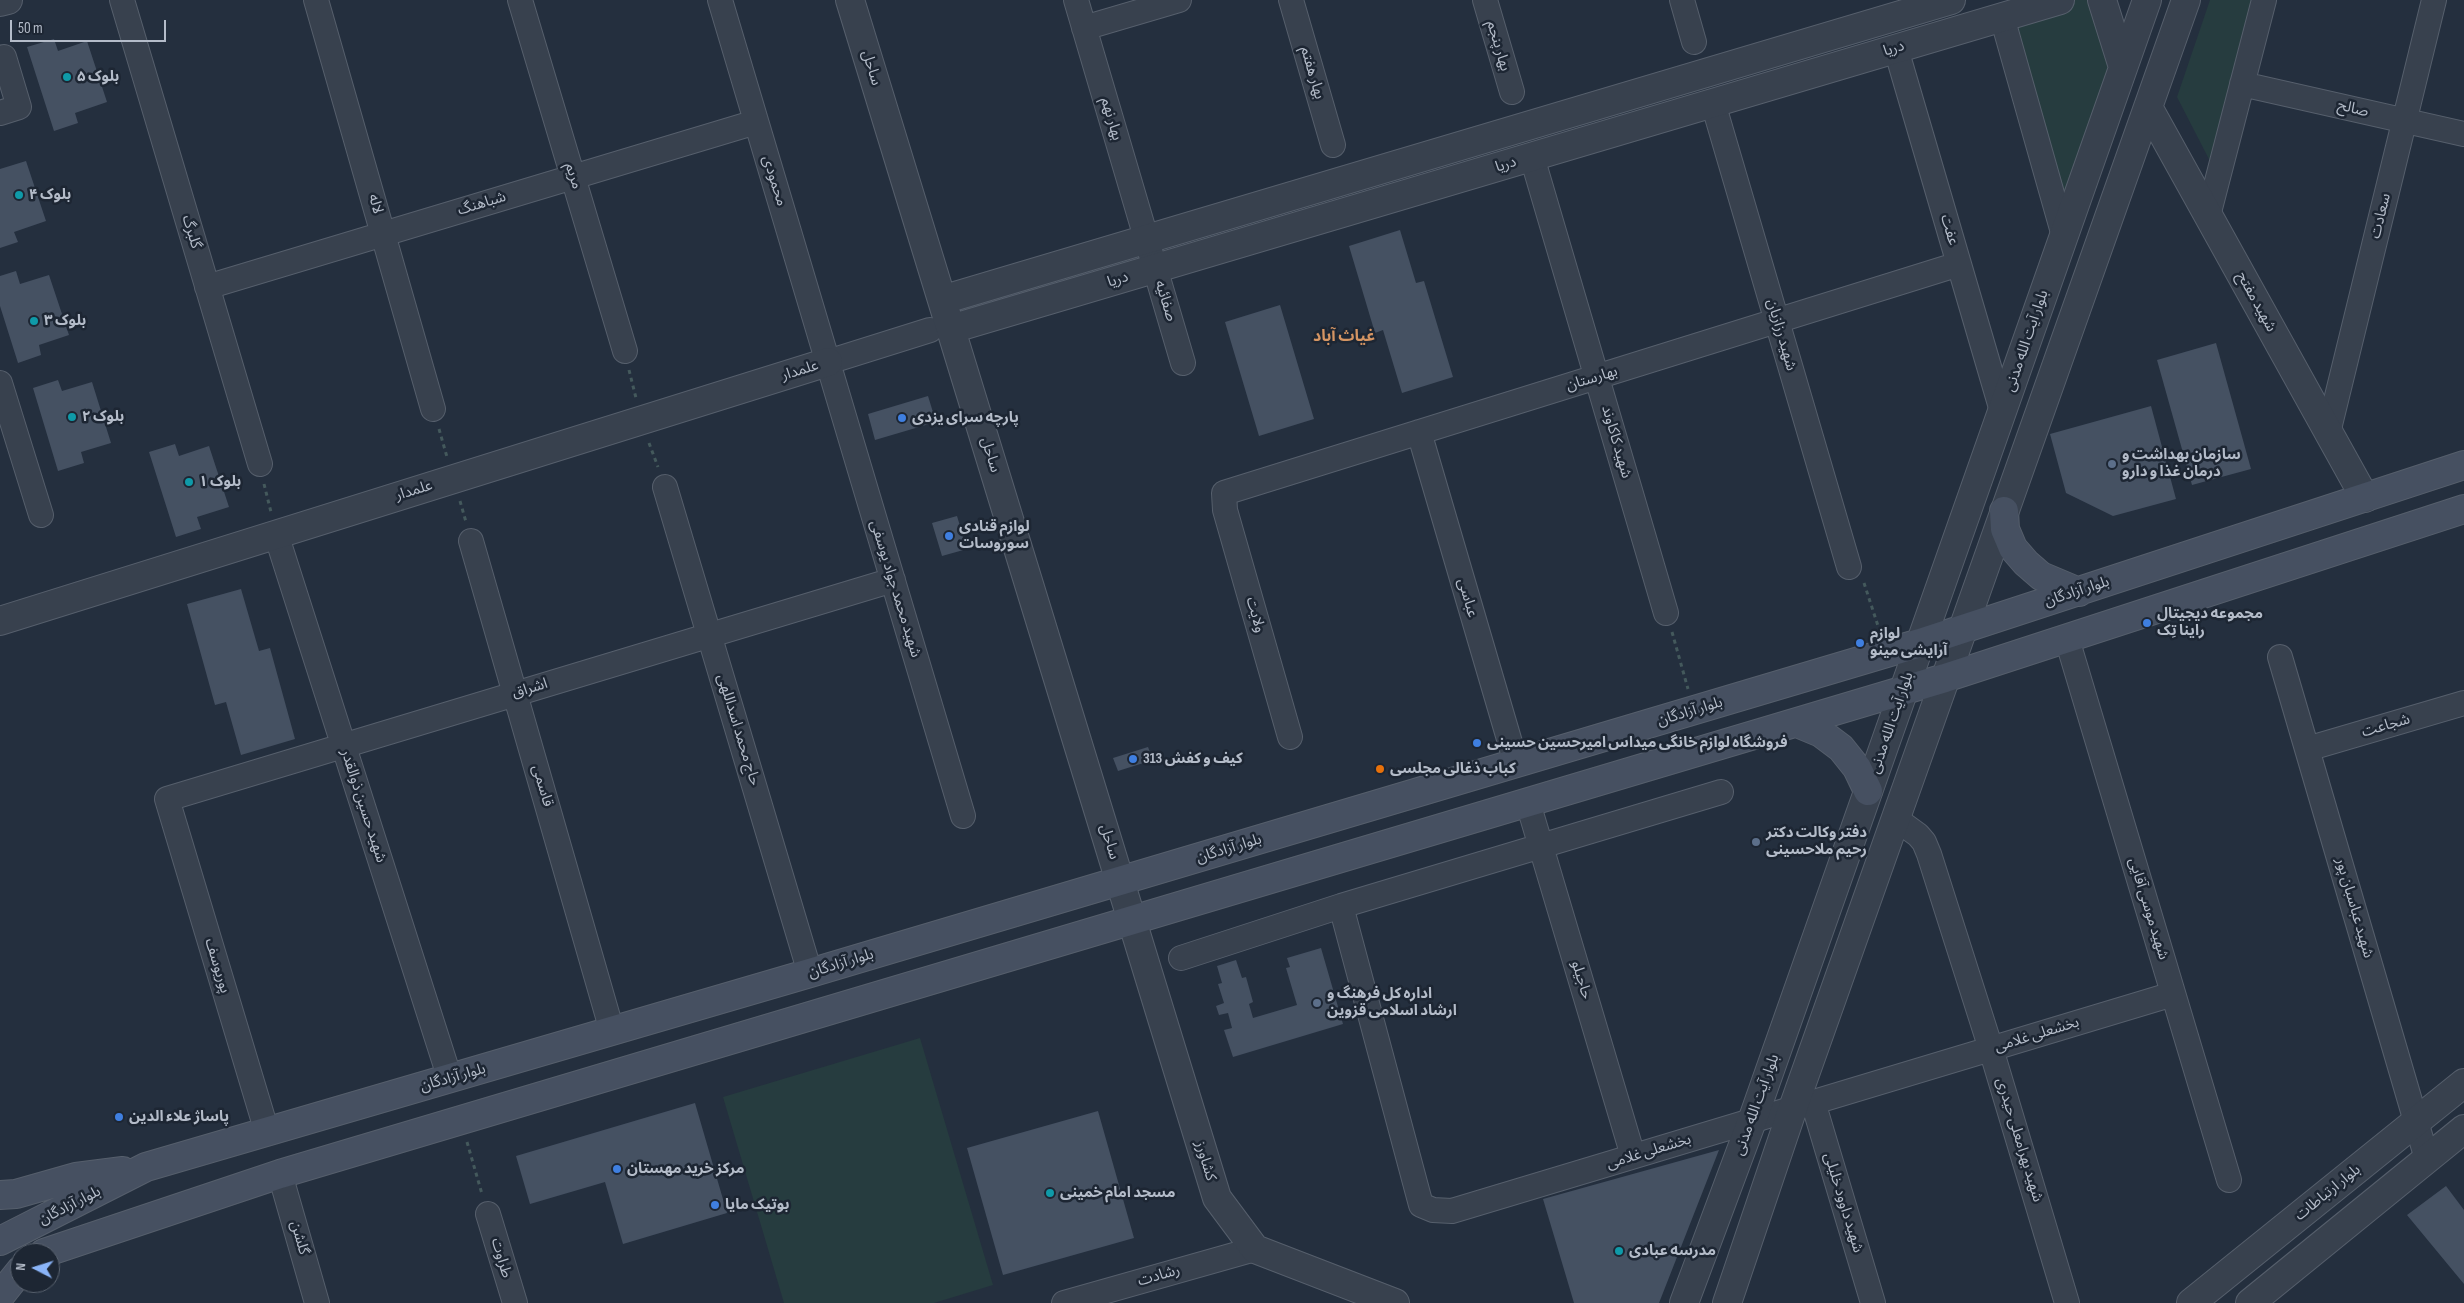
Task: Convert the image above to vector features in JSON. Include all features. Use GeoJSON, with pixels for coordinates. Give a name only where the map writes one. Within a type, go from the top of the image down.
{"type":"FeatureCollection","features":[{"type":"Feature","properties":{"kind":"main road","name":"بلوار آزادگان"},"geometry":{"type":"LineString","coordinates":[[0,1241],[146,1167],[810,973],[1887,653],[2464,465]]}},
{"type":"Feature","properties":{"kind":"main road","name":"بلوار آزادگان"},"geometry":{"type":"LineString","coordinates":[[60,1248],[280,1174],[1903,691],[2464,509]]}},
{"type":"Feature","properties":{"kind":"main road"},"geometry":{"type":"LineString","coordinates":[[2004,511],[2005,529],[2013,548],[2026,563],[2041,576],[2079,592]]}},
{"type":"Feature","properties":{"kind":"main road"},"geometry":{"type":"LineString","coordinates":[[1797,723],[1821,733],[1841,748],[1857,768],[1868,792]]}},
{"type":"Feature","properties":{"kind":"main road"},"geometry":{"type":"LineString","coordinates":[[0,1195],[16,1194],[76,1178],[146,1167]]}},
{"type":"Feature","properties":{"kind":"main road"},"geometry":{"type":"LineString","coordinates":[[0,1296],[10,1284]]}},
{"type":"Feature","properties":{"kind":"street"},"geometry":{"type":"LineString","coordinates":[[0,2],[8,0]]}},
{"type":"Feature","properties":{"kind":"street","name":"گلبرگ"},"geometry":{"type":"LineString","coordinates":[[122,0],[260,464]]}},
{"type":"Feature","properties":{"kind":"street","name":"لاله"},"geometry":{"type":"LineString","coordinates":[[316,0],[433,409]]}},
{"type":"Feature","properties":{"kind":"street","name":"مریم"},"geometry":{"type":"LineString","coordinates":[[520,0],[625,351]]}},
{"type":"Feature","properties":{"kind":"street","name":"محمودی"},"geometry":{"type":"LineString","coordinates":[[720,0],[828,362]]}},
{"type":"Feature","properties":{"kind":"street","name":"ساحل"},"geometry":{"type":"LineString","coordinates":[[850,0],[942,300],[940,330],[1133,920]]}},
{"type":"Feature","properties":{"kind":"street","name":"بهار نهم"},"geometry":{"type":"LineString","coordinates":[[1076,0],[1146,239]]}},
{"type":"Feature","properties":{"kind":"street"},"geometry":{"type":"LineString","coordinates":[[1084,28],[1179,0]]}},
{"type":"Feature","properties":{"kind":"street","name":"بهار هفتم"},"geometry":{"type":"LineString","coordinates":[[1291,0],[1333,145]]}},
{"type":"Feature","properties":{"kind":"street","name":"بهار پنجم"},"geometry":{"type":"LineString","coordinates":[[1485,0],[1512,92]]}},
{"type":"Feature","properties":{"kind":"street"},"geometry":{"type":"LineString","coordinates":[[1682,0],[1694,42]]}},
{"type":"Feature","properties":{"kind":"street","name":"دریا"},"geometry":{"type":"LineString","coordinates":[[942,300],[1951,0]]}},
{"type":"Feature","properties":{"kind":"street","name":"دریا"},"geometry":{"type":"LineString","coordinates":[[940,330],[1155,269],[2060,0]]}},
{"type":"Feature","properties":{"kind":"street"},"geometry":{"type":"LineString","coordinates":[[2102,0],[2123,67]]}},
{"type":"Feature","properties":{"kind":"street","name":"بلوار آیت الله مدنی"},"geometry":{"type":"LineString","coordinates":[[1684,1303],[1752,1121],[2147,0]]}},
{"type":"Feature","properties":{"kind":"street"},"geometry":{"type":"LineString","coordinates":[[1727,1303],[1803,1105],[1896,819],[2186,0]]}},
{"type":"Feature","properties":{"kind":"street"},"geometry":{"type":"LineString","coordinates":[[2208,216],[2264,0]]}},
{"type":"Feature","properties":{"kind":"street","name":"سعادت"},"geometry":{"type":"LineString","coordinates":[[2328,433],[2434,0]]}},
{"type":"Feature","properties":{"kind":"street"},"geometry":{"type":"LineString","coordinates":[[2002,18],[2064,236]]}},
{"type":"Feature","properties":{"kind":"street","name":"عفت"},"geometry":{"type":"LineString","coordinates":[[1896,49],[2002,411]]}},
{"type":"Feature","properties":{"kind":"street"},"geometry":{"type":"LineString","coordinates":[[0,59],[4,58],[19,107],[0,113]]}},
{"type":"Feature","properties":{"kind":"street"},"geometry":{"type":"LineString","coordinates":[[1704,73],[1713,103]]}},
{"type":"Feature","properties":{"kind":"street","name":"صالح"},"geometry":{"type":"LineString","coordinates":[[2242,84],[2464,134]]}},
{"type":"Feature","properties":{"kind":"street","name":"شهید رزازیان"},"geometry":{"type":"LineString","coordinates":[[1713,103],[1849,567]]}},
{"type":"Feature","properties":{"kind":"street","name":"شهید مفتح"},"geometry":{"type":"LineString","coordinates":[[2148,107],[2365,498]]}},
{"type":"Feature","properties":{"kind":"street","name":"شباهنگ"},"geometry":{"type":"LineString","coordinates":[[207,287],[756,122]]}},
{"type":"Feature","properties":{"kind":"street","name":"شهید کاکاوند"},"geometry":{"type":"LineString","coordinates":[[1532,157],[1666,613]]}},
{"type":"Feature","properties":{"kind":"street"},"geometry":{"type":"LineString","coordinates":[[1344,180],[1352,210]]}},
{"type":"Feature","properties":{"kind":"street","name":"صفائیه"},"geometry":{"type":"LineString","coordinates":[[1146,239],[1183,363]]}},
{"type":"Feature","properties":{"kind":"street","name":"بهارستان"},"geometry":{"type":"LineString","coordinates":[[1224,493],[1959,264]]}},
{"type":"Feature","properties":{"kind":"street"},"geometry":{"type":"LineString","coordinates":[[828,362],[940,330]]}},
{"type":"Feature","properties":{"kind":"street","name":"علمدار"},"geometry":{"type":"LineString","coordinates":[[0,621],[828,362]]}},
{"type":"Feature","properties":{"kind":"street","name":"شهید محمد جواد یوسفی"},"geometry":{"type":"LineString","coordinates":[[828,362],[963,816]]}},
{"type":"Feature","properties":{"kind":"street"},"geometry":{"type":"LineString","coordinates":[[0,382],[41,515]]}},
{"type":"Feature","properties":{"kind":"street","name":"عباسی"},"geometry":{"type":"LineString","coordinates":[[1419,432],[1516,763]]}},
{"type":"Feature","properties":{"kind":"street","name":"حاج محمد اسداللهی"},"geometry":{"type":"LineString","coordinates":[[665,487],[810,973]]}},
{"type":"Feature","properties":{"kind":"street","name":"ولایت"},"geometry":{"type":"LineString","coordinates":[[1224,493],[1225,510],[1290,737]]}},
{"type":"Feature","properties":{"kind":"street","name":"شهید حسین ذوالقدر"},"geometry":{"type":"LineString","coordinates":[[276,534],[450,1079]]}},
{"type":"Feature","properties":{"kind":"street","name":"قاسمی"},"geometry":{"type":"LineString","coordinates":[[471,542],[612,1031]]}},
{"type":"Feature","properties":{"kind":"street","name":"اشراق"},"geometry":{"type":"LineString","coordinates":[[167,799],[893,580]]}},
{"type":"Feature","properties":{"kind":"street","name":"شهید موسی آقایی"},"geometry":{"type":"LineString","coordinates":[[2067,639],[2229,1180]]}},
{"type":"Feature","properties":{"kind":"street","name":"شهید عباسبان پور"},"geometry":{"type":"LineString","coordinates":[[2280,657],[2428,1159]]}},
{"type":"Feature","properties":{"kind":"street","name":"شجاعت"},"geometry":{"type":"LineString","coordinates":[[2307,749],[2464,703]]}},
{"type":"Feature","properties":{"kind":"street"},"geometry":{"type":"LineString","coordinates":[[1181,958],[1341,906],[1721,792]]}},
{"type":"Feature","properties":{"kind":"street","name":"پوریوسف"},"geometry":{"type":"LineString","coordinates":[[167,799],[267,1132]]}},
{"type":"Feature","properties":{"kind":"street","name":"حاجیلو"},"geometry":{"type":"LineString","coordinates":[[1528,803],[1633,1156]]}},
{"type":"Feature","properties":{"kind":"street","name":"شهید بهرامعلی حیدری"},"geometry":{"type":"LineString","coordinates":[[1896,819],[1924,842],[1991,1048],[2067,1303]]}},
{"type":"Feature","properties":{"kind":"street","name":"بخشعلی غلامی"},"geometry":{"type":"LineString","coordinates":[[1341,906],[1421,1205],[1433,1210],[1452,1211],[2173,994]]}},
{"type":"Feature","properties":{"kind":"street","name":"کشاورز"},"geometry":{"type":"LineString","coordinates":[[1133,920],[1216,1198],[1255,1249]]}},
{"type":"Feature","properties":{"kind":"street","name":"بلوار ارتباطات"},"geometry":{"type":"LineString","coordinates":[[2191,1303],[2464,1083]]}},
{"type":"Feature","properties":{"kind":"street","name":"شهید داوود خلیلی"},"geometry":{"type":"LineString","coordinates":[[1803,1105],[1873,1303]]}},
{"type":"Feature","properties":{"kind":"street"},"geometry":{"type":"LineString","coordinates":[[2250,1303],[2464,1129]]}},
{"type":"Feature","properties":{"kind":"street","name":"گلشن"},"geometry":{"type":"LineString","coordinates":[[280,1174],[318,1303]]}},
{"type":"Feature","properties":{"kind":"street","name":"طراوت"},"geometry":{"type":"LineString","coordinates":[[488,1214],[514,1303]]}},
{"type":"Feature","properties":{"kind":"street"},"geometry":{"type":"LineString","coordinates":[[1255,1249],[1377,1300]]}},
{"type":"Feature","properties":{"kind":"street","name":"رشادت"},"geometry":{"type":"LineString","coordinates":[[1064,1303],[1096,1299],[1255,1249]]}},
{"type":"Feature","properties":{"kind":"path"},"geometry":{"type":"LineString","coordinates":[[260,464],[276,534]]}},
{"type":"Feature","properties":{"kind":"path"},"geometry":{"type":"LineString","coordinates":[[1849,567],[1863,578],[1887,653]]}},
{"type":"Feature","properties":{"kind":"path"},"geometry":{"type":"LineString","coordinates":[[1666,613],[1695,710]]}},
{"type":"Feature","properties":{"kind":"path"},"geometry":{"type":"LineString","coordinates":[[460,1120],[488,1214]]}},
{"type":"Feature","properties":{"kind":"green space"},"geometry":{"type":"Polygon","coordinates":[[[2060,0],[2102,0],[2123,67],[2064,236],[2002,17],[2060,0]]]}},
{"type":"Feature","properties":{"kind":"green space"},"geometry":{"type":"Polygon","coordinates":[[[2210,0],[2252,0],[2214,169],[2177,97],[2210,0]]]}},
{"type":"Feature","properties":{"kind":"green space"},"geometry":{"type":"Polygon","coordinates":[[[920,1038],[993,1285],[934,1303],[784,1303],[723,1097],[920,1038]]]}},
{"type":"Feature","properties":{"kind":"building","name":"بلوک ۵"},"geometry":{"type":"Polygon","coordinates":[[[54,39],[58,51],[87,41],[107,102],[75,113],[78,123],[54,131],[27,47],[54,39]]]}},
{"type":"Feature","properties":{"kind":"building","name":"بلوک ۴"},"geometry":{"type":"Polygon","coordinates":[[[26,161],[46,221],[14,232],[18,242],[0,248],[0,169],[26,161]]]}},
{"type":"Feature","properties":{"kind":"building"},"geometry":{"type":"Polygon","coordinates":[[[1400,230],[1416,283],[1424,281],[1453,377],[1402,393],[1383,330],[1375,333],[1349,246],[1400,230]]]}},
{"type":"Feature","properties":{"kind":"building","name":"بلوک ۳"},"geometry":{"type":"Polygon","coordinates":[[[16,271],[20,284],[49,275],[69,335],[39,345],[41,355],[18,363],[0,306],[0,276],[16,271]]]}},
{"type":"Feature","properties":{"kind":"building"},"geometry":{"type":"Polygon","coordinates":[[[1280,305],[1314,419],[1259,436],[1225,322],[1280,305]]]}},
{"type":"Feature","properties":{"kind":"building"},"geometry":{"type":"Polygon","coordinates":[[[2216,343],[2251,469],[2192,485],[2157,360],[2216,343]]]}},
{"type":"Feature","properties":{"kind":"building","name":"بلوک ۲"},"geometry":{"type":"Polygon","coordinates":[[[58,380],[62,391],[92,382],[111,443],[81,452],[84,463],[58,471],[33,388],[58,380]]]}},
{"type":"Feature","properties":{"kind":"building","name":"پارچه سرای یزدی"},"geometry":{"type":"Polygon","coordinates":[[[928,396],[936,422],[875,440],[868,414],[928,396]]]}},
{"type":"Feature","properties":{"kind":"building","name":"سازمان بهداشت و درمان غذا و دارو"},"geometry":{"type":"Polygon","coordinates":[[[2151,406],[2176,499],[2113,516],[2066,493],[2050,434],[2151,406]]]}},
{"type":"Feature","properties":{"kind":"building","name":"بلوک ۱"},"geometry":{"type":"Polygon","coordinates":[[[175,444],[179,456],[209,446],[229,507],[197,517],[201,529],[176,537],[149,452],[175,444]]]}},
{"type":"Feature","properties":{"kind":"building","name":"لوازم قنادی سوروسات"},"geometry":{"type":"Polygon","coordinates":[[[957,516],[967,549],[942,556],[932,523],[957,516]]]}},
{"type":"Feature","properties":{"kind":"building"},"geometry":{"type":"Polygon","coordinates":[[[241,589],[259,651],[270,648],[295,739],[241,755],[226,702],[215,705],[187,604],[241,589]]]}},
{"type":"Feature","properties":{"kind":"building","name":"کیف و کفش 313"},"geometry":{"type":"Polygon","coordinates":[[[1148,747],[1153,760],[1118,771],[1113,758],[1148,747]]]}},
{"type":"Feature","properties":{"kind":"building","name":"اداره کل فرهنگ و ارشاد اسلامی قزوین"},"geometry":{"type":"Polygon","coordinates":[[[1321,948],[1343,1024],[1233,1057],[1224,1030],[1232,1028],[1228,1013],[1219,1015],[1216,1006],[1224,1003],[1218,984],[1222,983],[1217,966],[1236,960],[1242,978],[1246,977],[1253,1002],[1249,1004],[1253,1018],[1297,1005],[1286,968],[1290,967],[1287,958],[1321,948]]]}},
{"type":"Feature","properties":{"kind":"building","name":"مرکز خرید مهستان"},"geometry":{"type":"Polygon","coordinates":[[[695,1103],[727,1213],[623,1244],[605,1182],[530,1204],[516,1156],[695,1103]]]}},
{"type":"Feature","properties":{"kind":"building","name":"مسجد امام خمینی"},"geometry":{"type":"Polygon","coordinates":[[[1098,1111],[1134,1238],[1003,1275],[967,1148],[1098,1111]]]}},
{"type":"Feature","properties":{"kind":"building","name":"مدرسه عبادی"},"geometry":{"type":"Polygon","coordinates":[[[1719,1150],[1659,1303],[1574,1303],[1543,1199],[1719,1150]]]}},
{"type":"Feature","properties":{"kind":"building"},"geometry":{"type":"Polygon","coordinates":[[[2446,1186],[2464,1210],[2464,1284],[2407,1215],[2446,1186]]]}},
{"type":"Feature","properties":{"kind":"place","name":"بلوک ۵"},"geometry":{"type":"Point","coordinates":[67,77]}},
{"type":"Feature","properties":{"kind":"place","name":"بلوک ۴"},"geometry":{"type":"Point","coordinates":[19,195]}},
{"type":"Feature","properties":{"kind":"place","name":"بلوک ۳"},"geometry":{"type":"Point","coordinates":[34,321]}},
{"type":"Feature","properties":{"kind":"place","name":"بلوک ۲"},"geometry":{"type":"Point","coordinates":[72,417]}},
{"type":"Feature","properties":{"kind":"place","name":"پارچه سرای یزدی"},"geometry":{"type":"Point","coordinates":[902,418]}},
{"type":"Feature","properties":{"kind":"place","name":"سازمان بهداشت و درمان غذا و دارو"},"geometry":{"type":"Point","coordinates":[2112,464]}},
{"type":"Feature","properties":{"kind":"place","name":"بلوک ۱"},"geometry":{"type":"Point","coordinates":[189,482]}},
{"type":"Feature","properties":{"kind":"place","name":"لوازم قنادی سوروسات"},"geometry":{"type":"Point","coordinates":[949,536]}},
{"type":"Feature","properties":{"kind":"place","name":"مجموعه دیجیتال راینا تِک"},"geometry":{"type":"Point","coordinates":[2147,623]}},
{"type":"Feature","properties":{"kind":"place","name":"لوازم آرایشی مینو"},"geometry":{"type":"Point","coordinates":[1860,643]}},
{"type":"Feature","properties":{"kind":"place","name":"فروشگاه لوازم خانگی میداس امیرحسین حسینی"},"geometry":{"type":"Point","coordinates":[1477,743]}},
{"type":"Feature","properties":{"kind":"place","name":"کیف و کفش 313"},"geometry":{"type":"Point","coordinates":[1133,759]}},
{"type":"Feature","properties":{"kind":"place","name":"کباب ذغالی مجلسی"},"geometry":{"type":"Point","coordinates":[1380,769]}},
{"type":"Feature","properties":{"kind":"place","name":"دفتر وکالت دکتر رحیم ملاحسینی"},"geometry":{"type":"Point","coordinates":[1756,842]}},
{"type":"Feature","properties":{"kind":"place","name":"اداره کل فرهنگ و ارشاد اسلامی قزوین"},"geometry":{"type":"Point","coordinates":[1317,1003]}},
{"type":"Feature","properties":{"kind":"place","name":"پاساژ علاء الدین"},"geometry":{"type":"Point","coordinates":[119,1117]}},
{"type":"Feature","properties":{"kind":"place","name":"مرکز خرید مهستان"},"geometry":{"type":"Point","coordinates":[617,1169]}},
{"type":"Feature","properties":{"kind":"place","name":"مسجد امام خمینی"},"geometry":{"type":"Point","coordinates":[1050,1193]}},
{"type":"Feature","properties":{"kind":"place","name":"بوتیک مایا"},"geometry":{"type":"Point","coordinates":[715,1205]}},
{"type":"Feature","properties":{"kind":"place","name":"مدرسه عبادی"},"geometry":{"type":"Point","coordinates":[1619,1251]}},
{"type":"Feature","properties":{"kind":"district","name":"غیاث آباد"},"geometry":{"type":"Point","coordinates":[1344,337]}}]}
